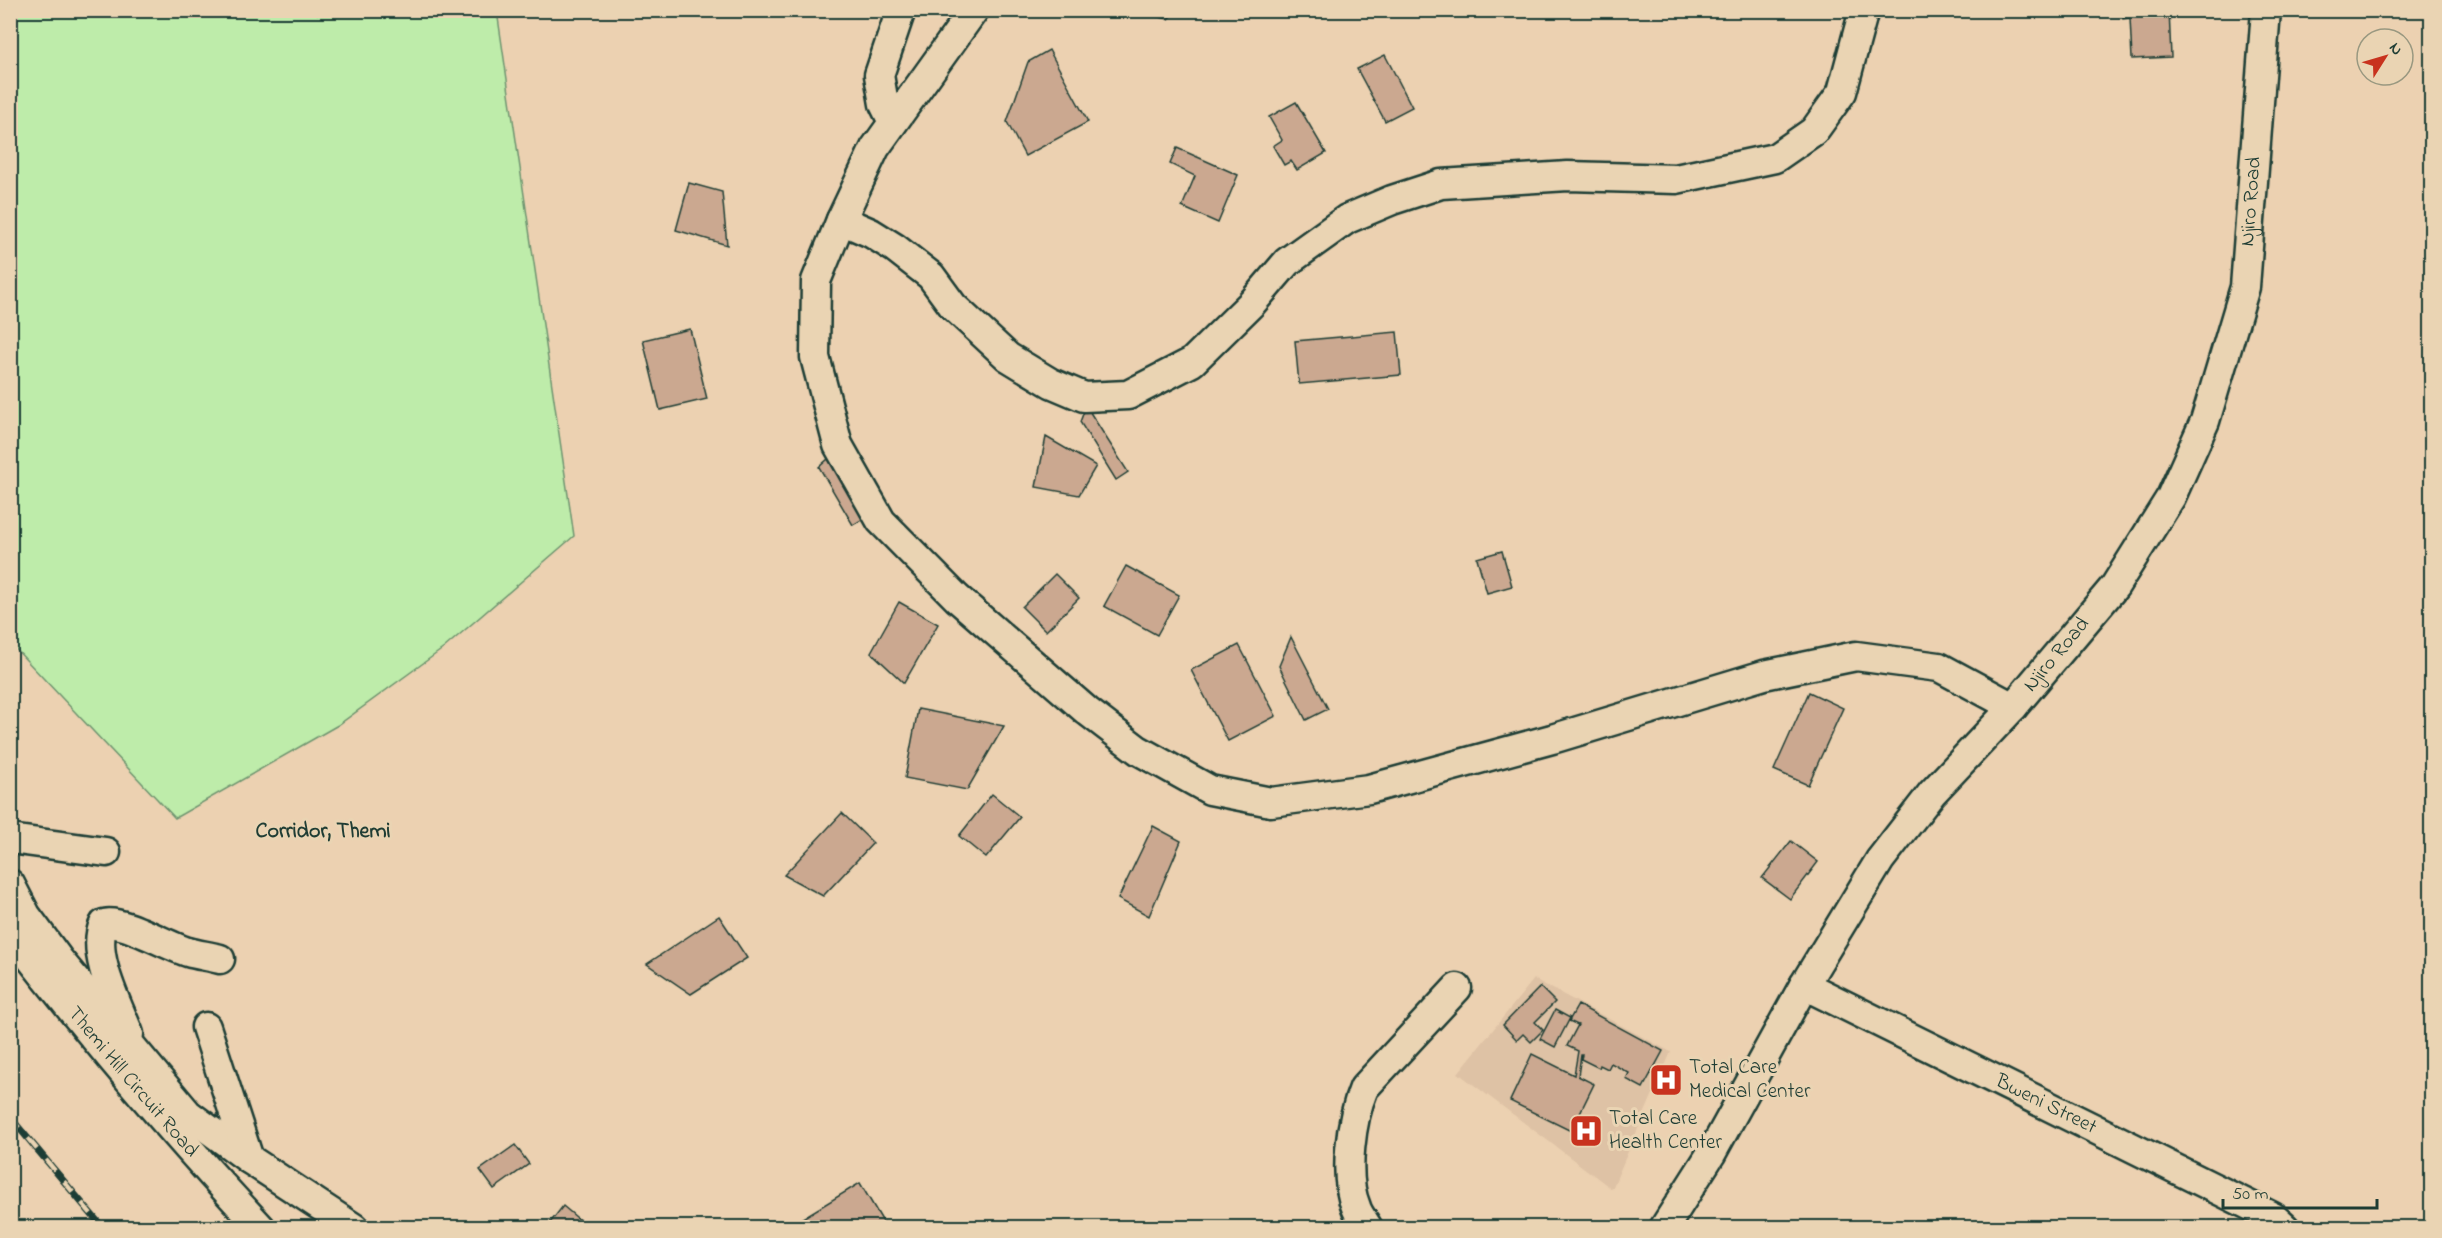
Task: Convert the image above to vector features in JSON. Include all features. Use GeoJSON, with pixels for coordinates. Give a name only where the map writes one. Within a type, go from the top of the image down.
{"type":"FeatureCollection","features":[{"type":"Feature","properties":{"kind":"street"},"geometry":{"type":"LineString","coordinates":[[893,122],[884,104],[879,75],[901,10]]}},
{"type":"Feature","properties":{"kind":"street"},"geometry":{"type":"LineString","coordinates":[[974,10],[875,148],[842,220],[816,281],[815,357],[838,445],[881,521],[957,598],[1087,711],[1138,750],[1210,790],[1271,802],[1369,789],[1552,739],[1764,675],[1856,656],[1939,667],[2013,707]]}},
{"type":"Feature","properties":{"kind":"street"},"geometry":{"type":"LineString","coordinates":[[842,220],[896,248],[931,276],[953,306],[1008,357],[1050,383],[1084,397],[1128,395],[1192,362],[1252,303],[1287,262],[1347,219],[1392,200],[1441,184],[1568,176],[1676,179],[1774,158],[1814,131],[1842,92],[1864,10]]}},
{"type":"Feature","properties":{"kind":"street","name":"Njiro Road"},"geometry":{"type":"LineString","coordinates":[[1664,1227],[1711,1154],[1804,985],[1880,860],[1932,793],[2013,707],[2115,586],[2170,497],[2205,421],[2245,287],[2266,10]]}},
{"type":"Feature","properties":{"kind":"street"},"geometry":{"type":"LineString","coordinates":[[10,839],[106,852]]}},
{"type":"Feature","properties":{"kind":"street"},"geometry":{"type":"LineString","coordinates":[[10,884],[26,915],[60,962],[188,1114],[249,1159],[354,1227]]}},
{"type":"Feature","properties":{"kind":"street"},"geometry":{"type":"LineString","coordinates":[[136,1053],[103,965],[102,930],[105,924],[111,921],[188,952],[220,959]]}},
{"type":"Feature","properties":{"kind":"street","name":"Themi Hill Circuit Road"},"geometry":{"type":"LineString","coordinates":[[10,932],[69,1007],[220,1184],[261,1227]]}},
{"type":"Feature","properties":{"kind":"street","name":"Bweni Street"},"geometry":{"type":"LineString","coordinates":[[1804,985],[2273,1217],[2285,1227]]}},
{"type":"Feature","properties":{"kind":"street"},"geometry":{"type":"LineString","coordinates":[[1368,1227],[1355,1207],[1349,1158],[1356,1107],[1364,1088],[1457,988]]}},
{"type":"Feature","properties":{"kind":"street"},"geometry":{"type":"LineString","coordinates":[[206,1027],[249,1159]]}},
{"type":"Feature","properties":{"kind":"shaded area","name":"Total Care Health Center"},"geometry":{"type":"Polygon","coordinates":[[[1534,979],[1671,1052],[1612,1189],[1458,1073],[1534,979]]]}},
{"type":"Feature","properties":{"kind":"green space"},"geometry":{"type":"Polygon","coordinates":[[[328,10],[497,11],[574,536],[444,648],[338,725],[175,818],[11,644],[11,11],[318,11],[318,14],[328,10]]]}},
{"type":"Feature","properties":{"kind":"building"},"geometry":{"type":"Polygon","coordinates":[[[1127,10],[1177,10],[1168,19],[1127,10]]]}},
{"type":"Feature","properties":{"kind":"building"},"geometry":{"type":"Polygon","coordinates":[[[2123,10],[2169,10],[2171,57],[2132,59],[2130,18],[2123,19],[2123,10]]]}},
{"type":"Feature","properties":{"kind":"building"},"geometry":{"type":"Polygon","coordinates":[[[1049,50],[1088,122],[1025,156],[1007,122],[1028,62],[1049,50]]]}},
{"type":"Feature","properties":{"kind":"building"},"geometry":{"type":"Polygon","coordinates":[[[1385,55],[1412,107],[1385,121],[1357,69],[1385,55]]]}},
{"type":"Feature","properties":{"kind":"building"},"geometry":{"type":"Polygon","coordinates":[[[1296,102],[1326,153],[1297,170],[1291,161],[1284,165],[1273,146],[1282,140],[1269,117],[1296,102]]]}},
{"type":"Feature","properties":{"kind":"building"},"geometry":{"type":"Polygon","coordinates":[[[1177,148],[1238,175],[1218,223],[1182,207],[1195,176],[1170,164],[1177,148]]]}},
{"type":"Feature","properties":{"kind":"building"},"geometry":{"type":"Polygon","coordinates":[[[689,183],[722,192],[727,245],[676,230],[689,183]]]}},
{"type":"Feature","properties":{"kind":"building"},"geometry":{"type":"Polygon","coordinates":[[[690,329],[707,399],[660,410],[643,340],[690,329]]]}},
{"type":"Feature","properties":{"kind":"building"},"geometry":{"type":"Polygon","coordinates":[[[1397,332],[1401,375],[1299,384],[1295,341],[1397,332]]]}},
{"type":"Feature","properties":{"kind":"building"},"geometry":{"type":"Polygon","coordinates":[[[1086,406],[1128,472],[1116,480],[1080,422],[1086,406]]]}},
{"type":"Feature","properties":{"kind":"building"},"geometry":{"type":"Polygon","coordinates":[[[1046,437],[1096,466],[1079,495],[1036,487],[1046,437]]]}},
{"type":"Feature","properties":{"kind":"building"},"geometry":{"type":"Polygon","coordinates":[[[836,452],[868,516],[853,525],[819,467],[836,452]]]}},
{"type":"Feature","properties":{"kind":"building"},"geometry":{"type":"Polygon","coordinates":[[[1502,551],[1512,586],[1487,593],[1477,558],[1502,551]]]}},
{"type":"Feature","properties":{"kind":"building"},"geometry":{"type":"Polygon","coordinates":[[[1126,566],[1179,595],[1157,635],[1104,606],[1126,566]]]}},
{"type":"Feature","properties":{"kind":"building"},"geometry":{"type":"Polygon","coordinates":[[[1055,574],[1079,598],[1046,631],[1022,607],[1055,574]]]}},
{"type":"Feature","properties":{"kind":"building"},"geometry":{"type":"Polygon","coordinates":[[[899,602],[938,624],[904,683],[871,652],[899,602]]]}},
{"type":"Feature","properties":{"kind":"building"},"geometry":{"type":"Polygon","coordinates":[[[1291,637],[1328,709],[1306,720],[1279,666],[1291,637]]]}},
{"type":"Feature","properties":{"kind":"building"},"geometry":{"type":"Polygon","coordinates":[[[1239,645],[1276,716],[1228,741],[1191,670],[1239,645]]]}},
{"type":"Feature","properties":{"kind":"building"},"geometry":{"type":"Polygon","coordinates":[[[1809,692],[1843,708],[1808,785],[1774,770],[1809,692]]]}},
{"type":"Feature","properties":{"kind":"building"},"geometry":{"type":"Polygon","coordinates":[[[918,709],[1004,726],[967,790],[905,778],[918,709]]]}},
{"type":"Feature","properties":{"kind":"building"},"geometry":{"type":"Polygon","coordinates":[[[992,794],[1020,817],[986,858],[959,836],[992,794]]]}},
{"type":"Feature","properties":{"kind":"building"},"geometry":{"type":"Polygon","coordinates":[[[842,813],[873,843],[823,896],[784,875],[842,813]]]}},
{"type":"Feature","properties":{"kind":"building"},"geometry":{"type":"Polygon","coordinates":[[[1153,826],[1181,841],[1149,916],[1118,899],[1153,826]]]}},
{"type":"Feature","properties":{"kind":"building"},"geometry":{"type":"Polygon","coordinates":[[[1791,841],[1818,862],[1790,899],[1762,878],[1791,841]]]}},
{"type":"Feature","properties":{"kind":"building"},"geometry":{"type":"Polygon","coordinates":[[[719,916],[747,958],[691,994],[647,964],[719,916]]]}},
{"type":"Feature","properties":{"kind":"building"},"geometry":{"type":"Polygon","coordinates":[[[1540,987],[1555,1002],[1535,1022],[1543,1030],[1531,1042],[1523,1034],[1517,1040],[1503,1025],[1540,987]]]}},
{"type":"Feature","properties":{"kind":"building"},"geometry":{"type":"Polygon","coordinates":[[[1578,1005],[1663,1051],[1643,1088],[1626,1079],[1629,1073],[1611,1063],[1608,1069],[1600,1065],[1599,1068],[1581,1059],[1581,1055],[1578,1076],[1594,1084],[1571,1131],[1510,1101],[1532,1054],[1574,1075],[1578,1051],[1567,1046],[1578,1025],[1569,1021],[1578,1005]]]}},
{"type":"Feature","properties":{"kind":"building"},"geometry":{"type":"Polygon","coordinates":[[[1555,1010],[1570,1018],[1555,1047],[1540,1039],[1555,1010]]]}},
{"type":"Feature","properties":{"kind":"building"},"geometry":{"type":"Polygon","coordinates":[[[515,1145],[529,1164],[494,1189],[480,1170],[515,1145]]]}},
{"type":"Feature","properties":{"kind":"building"},"geometry":{"type":"Polygon","coordinates":[[[860,1183],[886,1227],[786,1228],[860,1183]]]}},
{"type":"Feature","properties":{"kind":"building"},"geometry":{"type":"Polygon","coordinates":[[[563,1206],[589,1228],[546,1228],[563,1206]]]}},
{"type":"Feature","properties":{"kind":"railway"},"geometry":{"type":"LineString","coordinates":[[10,1117],[103,1228]]}},
{"type":"Feature","properties":{"kind":"place","name":"Total Care Medical Center"},"geometry":{"type":"Point","coordinates":[1666,1080]}},
{"type":"Feature","properties":{"kind":"place","name":"Total Care Health Center"},"geometry":{"type":"Point","coordinates":[1586,1131]}},
{"type":"Feature","properties":{"kind":"district","name":"Corridor, Themi"},"geometry":{"type":"Point","coordinates":[323,832]}}]}
